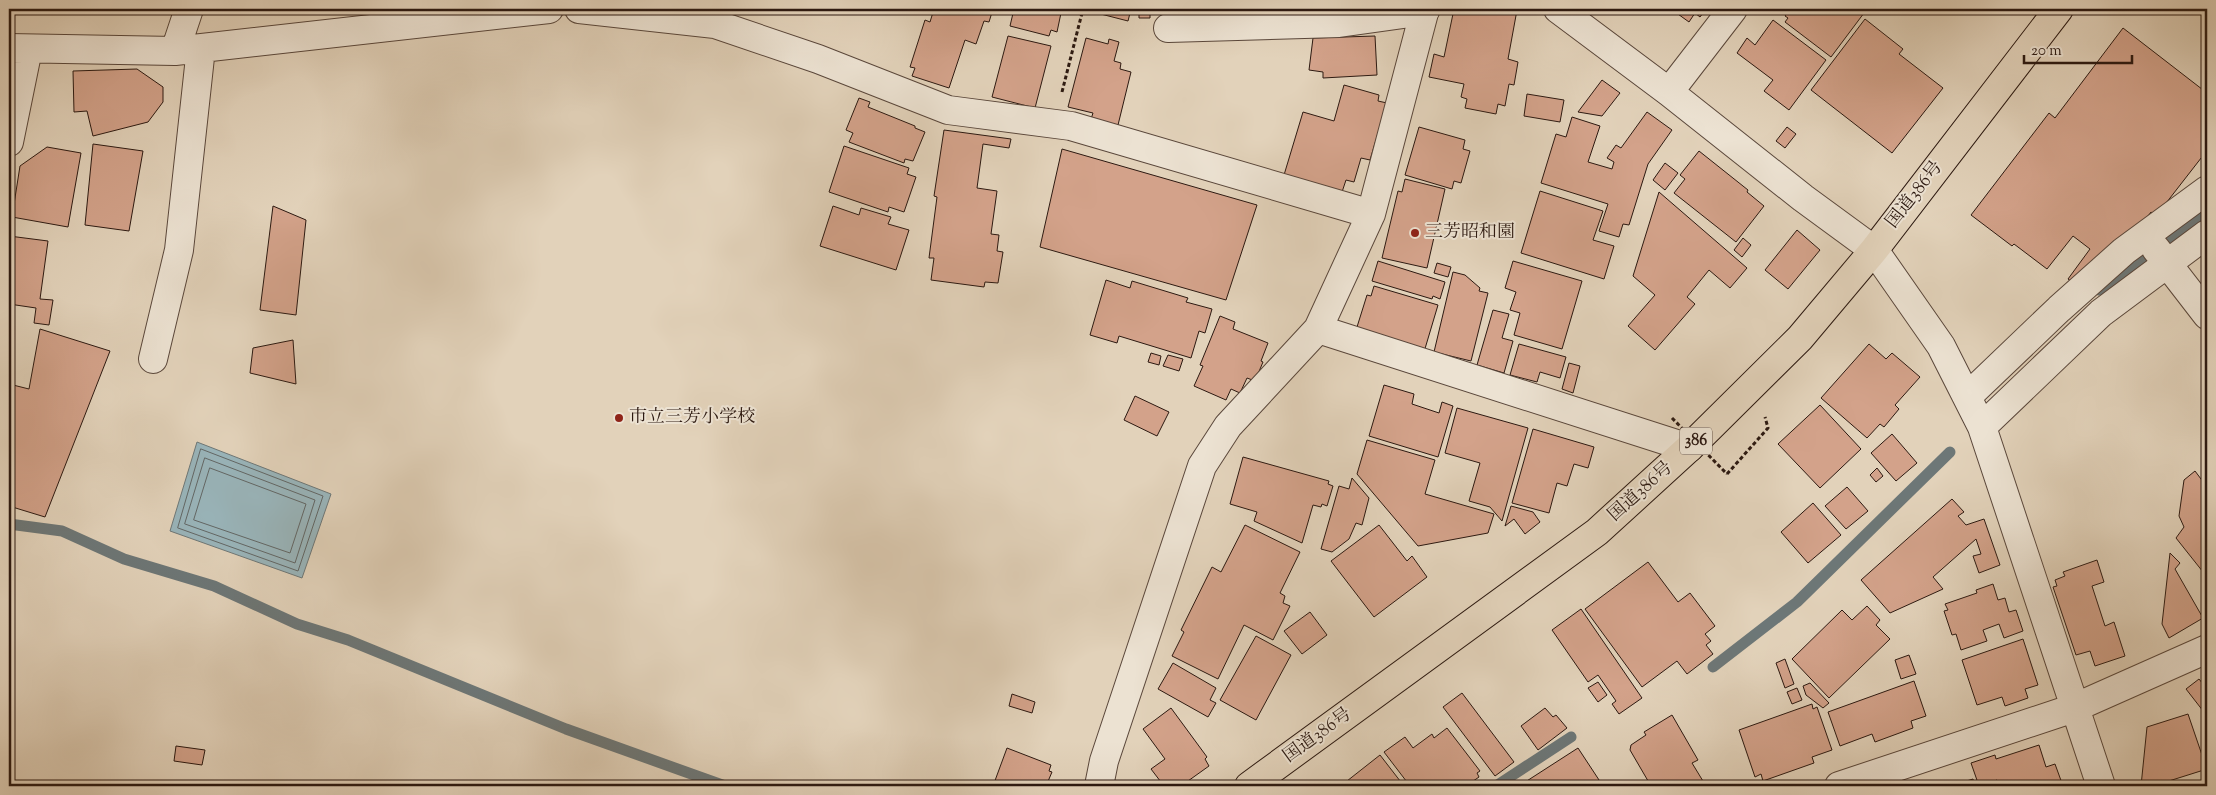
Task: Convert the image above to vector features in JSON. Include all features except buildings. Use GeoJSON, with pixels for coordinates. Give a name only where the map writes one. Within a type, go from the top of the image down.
{"type":"FeatureCollection","features":[{"type":"Feature","properties":{"kind":"highway","name":"国道386号"},"geometry":{"type":"LineString","coordinates":[[1249,786],[1597,532],[1689,448],[1800,338],[1874,250],[2059,9]]}},
{"type":"Feature","properties":{"kind":"street"},"geometry":{"type":"LineString","coordinates":[[174,51],[189,9]]}},
{"type":"Feature","properties":{"kind":"street"},"geometry":{"type":"LineString","coordinates":[[9,142],[18,48],[174,51],[549,9]]}},
{"type":"Feature","properties":{"kind":"street"},"geometry":{"type":"LineString","coordinates":[[578,9],[715,24],[818,59],[948,110],[1080,128],[1371,214]]}},
{"type":"Feature","properties":{"kind":"street"},"geometry":{"type":"LineString","coordinates":[[1558,9],[1669,92],[1802,198],[1874,250],[1941,346],[1982,427],[2101,786]]}},
{"type":"Feature","properties":{"kind":"street"},"geometry":{"type":"LineString","coordinates":[[1669,92],[1733,9]]}},
{"type":"Feature","properties":{"kind":"street"},"geometry":{"type":"LineString","coordinates":[[1100,786],[1104,760],[1202,466],[1228,426],[1318,329],[1371,214],[1425,10],[1339,23],[1168,28]]}},
{"type":"Feature","properties":{"kind":"street"},"geometry":{"type":"LineString","coordinates":[[153,359],[178,250],[202,48]]}},
{"type":"Feature","properties":{"kind":"street"},"geometry":{"type":"LineString","coordinates":[[1967,397],[2058,309],[2124,250],[2207,190]]}},
{"type":"Feature","properties":{"kind":"street"},"geometry":{"type":"LineString","coordinates":[[2146,234],[2166,264],[2207,315]]}},
{"type":"Feature","properties":{"kind":"street"},"geometry":{"type":"LineString","coordinates":[[1982,427],[2101,312],[2207,234]]}},
{"type":"Feature","properties":{"kind":"street"},"geometry":{"type":"LineString","coordinates":[[1318,329],[1689,448]]}},
{"type":"Feature","properties":{"kind":"street"},"geometry":{"type":"LineString","coordinates":[[1839,786],[2074,708],[2207,649]]}},
{"type":"Feature","properties":{"kind":"path"},"geometry":{"type":"LineString","coordinates":[[1054,124],[1083,9]]}},
{"type":"Feature","properties":{"kind":"path"},"geometry":{"type":"LineString","coordinates":[[1672,418],[1727,474],[1768,428],[1765,416]]}},
{"type":"Feature","properties":{"kind":"water"},"geometry":{"type":"Polygon","coordinates":[[[197,442],[331,494],[302,578],[170,531],[197,442]]]}},
{"type":"Feature","properties":{"kind":"waterway"},"geometry":{"type":"LineString","coordinates":[[2099,290],[2207,211]]}},
{"type":"Feature","properties":{"kind":"waterway"},"geometry":{"type":"LineString","coordinates":[[1713,667],[1797,602],[1950,452]]}},
{"type":"Feature","properties":{"kind":"waterway"},"geometry":{"type":"LineString","coordinates":[[9,524],[62,531],[124,559],[214,586],[297,624],[348,640],[566,729],[725,786]]}},
{"type":"Feature","properties":{"kind":"waterway"},"geometry":{"type":"LineString","coordinates":[[1496,786],[1571,737]]}},
{"type":"Feature","properties":{"kind":"place","name":"三芳昭和園"},"geometry":{"type":"Point","coordinates":[1415,233]}},
{"type":"Feature","properties":{"kind":"place","name":"市立三芳小学校"},"geometry":{"type":"Point","coordinates":[619,418]}}]}
